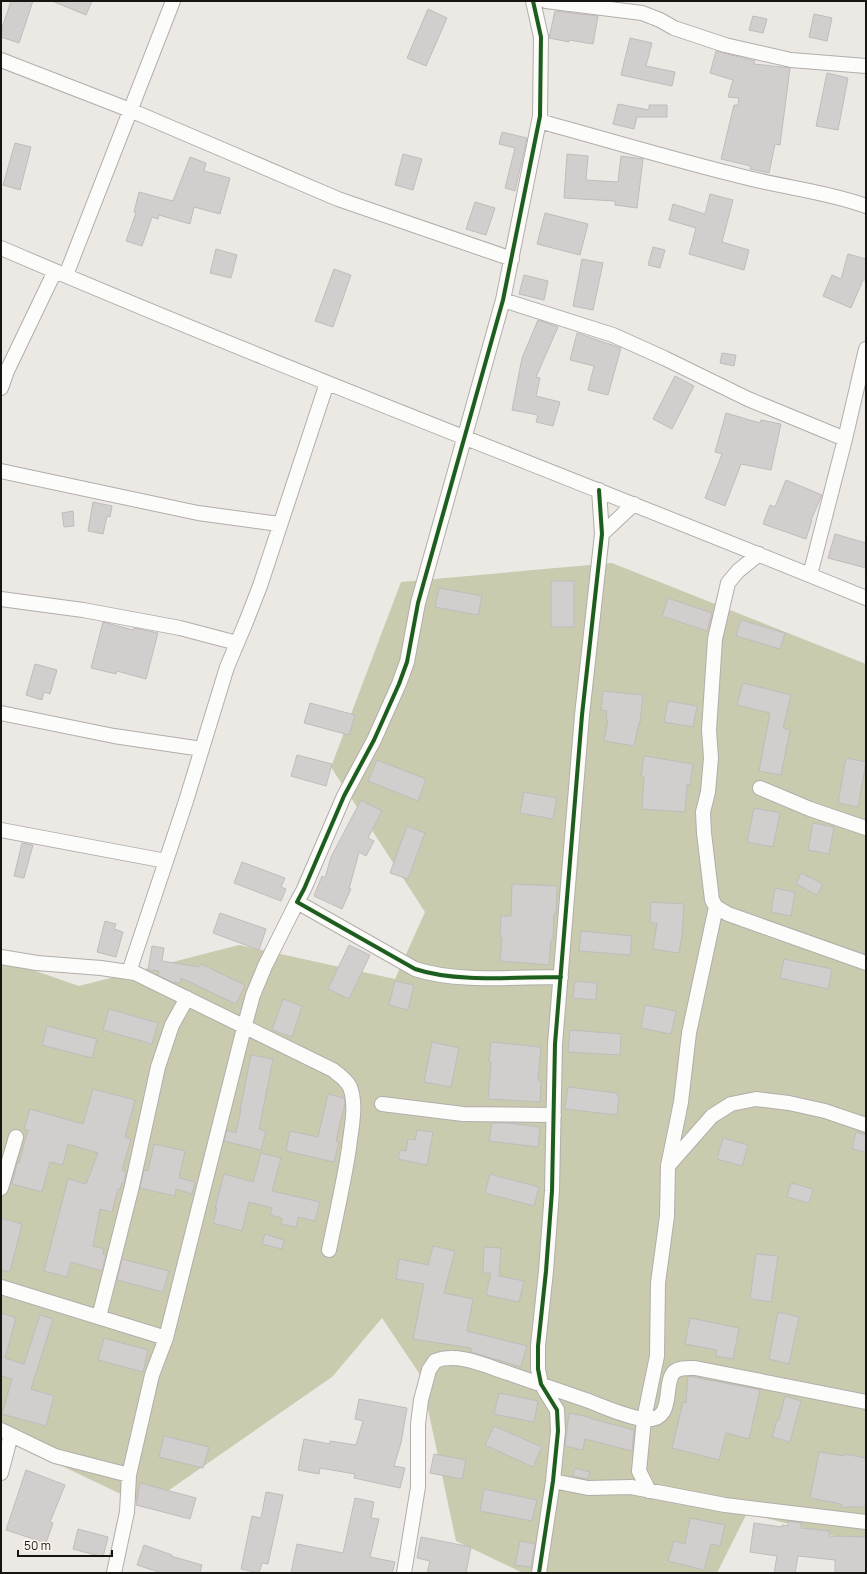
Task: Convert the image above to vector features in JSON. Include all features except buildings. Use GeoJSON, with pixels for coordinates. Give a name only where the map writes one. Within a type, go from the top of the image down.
{"type":"FeatureCollection","features":[{"type":"Feature","properties":{"kind":"street"},"geometry":{"type":"LineString","coordinates":[[1,388],[7,371],[60,273],[130,110],[173,1]]}},
{"type":"Feature","properties":{"kind":"street"},"geometry":{"type":"LineString","coordinates":[[114,1573],[127,1512],[129,1475],[152,1375],[166,1338],[244,1028],[254,995],[265,966],[298,902],[344,796],[374,740],[399,684],[407,662],[418,603],[466,438],[503,300],[539,121],[541,37],[533,1]]}},
{"type":"Feature","properties":{"kind":"street"},"geometry":{"type":"LineString","coordinates":[[546,1],[642,14],[660,20],[674,28],[725,45],[784,58],[866,66]]}},
{"type":"Feature","properties":{"kind":"street"},"geometry":{"type":"LineString","coordinates":[[1,60],[130,110],[338,199],[512,259]]}},
{"type":"Feature","properties":{"kind":"street"},"geometry":{"type":"LineString","coordinates":[[539,121],[727,173],[780,186],[849,200],[866,206]]}},
{"type":"Feature","properties":{"kind":"street"},"geometry":{"type":"LineString","coordinates":[[1,248],[327,383],[599,490],[866,598]]}},
{"type":"Feature","properties":{"kind":"street"},"geometry":{"type":"LineString","coordinates":[[503,300],[613,335],[657,354],[748,399],[845,439]]}},
{"type":"Feature","properties":{"kind":"street"},"geometry":{"type":"LineString","coordinates":[[810,575],[845,439],[866,349]]}},
{"type":"Feature","properties":{"kind":"street"},"geometry":{"type":"LineString","coordinates":[[129,972],[202,749],[227,667],[260,586],[279,524],[327,383]]}},
{"type":"Feature","properties":{"kind":"street"},"geometry":{"type":"LineString","coordinates":[[1,471],[198,513],[279,524]]}},
{"type":"Feature","properties":{"kind":"street"},"geometry":{"type":"LineString","coordinates":[[539,1573],[553,1481],[558,1431],[557,1410],[540,1384],[538,1369],[538,1346],[552,1199],[555,1044],[582,715],[602,534],[599,490]]}},
{"type":"Feature","properties":{"kind":"street"},"geometry":{"type":"LineString","coordinates":[[602,534],[634,504]]}},
{"type":"Feature","properties":{"kind":"street"},"geometry":{"type":"LineString","coordinates":[[759,554],[738,571],[728,583],[715,639],[709,730],[711,758],[708,792],[704,812],[704,833],[712,900],[716,906],[728,914],[866,963]]}},
{"type":"Feature","properties":{"kind":"street"},"geometry":{"type":"LineString","coordinates":[[1,599],[83,610],[180,628],[237,643]]}},
{"type":"Feature","properties":{"kind":"street"},"geometry":{"type":"LineString","coordinates":[[1,713],[114,736],[202,749]]}},
{"type":"Feature","properties":{"kind":"street"},"geometry":{"type":"LineString","coordinates":[[760,788],[810,809],[866,828]]}},
{"type":"Feature","properties":{"kind":"street"},"geometry":{"type":"LineString","coordinates":[[1,830],[166,861]]}},
{"type":"Feature","properties":{"kind":"street"},"geometry":{"type":"LineString","coordinates":[[298,902],[415,969],[431,974],[462,978],[561,977]]}},
{"type":"Feature","properties":{"kind":"street"},"geometry":{"type":"LineString","coordinates":[[649,1491],[639,1471],[644,1419],[657,1356],[658,1283],[667,1216],[668,1166],[681,1102],[689,1033],[716,906]]}},
{"type":"Feature","properties":{"kind":"street"},"geometry":{"type":"LineString","coordinates":[[1,957],[37,963],[101,968],[135,973],[244,1028],[333,1070],[346,1080],[353,1101],[352,1122],[344,1178],[329,1250]]}},
{"type":"Feature","properties":{"kind":"street"},"geometry":{"type":"LineString","coordinates":[[99,1316],[132,1186],[158,1067],[172,1025],[187,998]]}},
{"type":"Feature","properties":{"kind":"street"},"geometry":{"type":"LineString","coordinates":[[668,1166],[712,1116],[731,1104],[756,1099],[789,1103],[826,1111],[866,1125]]}},
{"type":"Feature","properties":{"kind":"street"},"geometry":{"type":"LineString","coordinates":[[382,1104],[463,1114],[554,1115]]}},
{"type":"Feature","properties":{"kind":"street"},"geometry":{"type":"LineString","coordinates":[[1,1188],[16,1137]]}},
{"type":"Feature","properties":{"kind":"street"},"geometry":{"type":"LineString","coordinates":[[1,1287],[99,1316],[166,1338]]}},
{"type":"Feature","properties":{"kind":"street"},"geometry":{"type":"LineString","coordinates":[[404,1573],[418,1486],[418,1424],[421,1400],[429,1370],[435,1360],[443,1357],[483,1364],[620,1413],[644,1419],[653,1419],[660,1415],[666,1408],[672,1376],[675,1371],[683,1368],[695,1368],[866,1402]]}},
{"type":"Feature","properties":{"kind":"street"},"geometry":{"type":"LineString","coordinates":[[1,1473],[6,1433],[55,1456],[129,1475]]}},
{"type":"Feature","properties":{"kind":"street"},"geometry":{"type":"LineString","coordinates":[[553,1481],[588,1488],[630,1487],[725,1505],[866,1522]]}},
{"type":"Feature","properties":{"kind":"green space"},"geometry":{"type":"Polygon","coordinates":[[[612,563],[866,664],[866,1544],[747,1513],[717,1573],[523,1573],[456,1541],[421,1376],[382,1318],[332,1377],[146,1506],[1,1437],[1,959],[79,986],[239,945],[395,979],[425,912],[331,767],[401,582],[612,563]]]}},
{"type":"Feature","properties":{"kind":"cycle path"},"geometry":{"type":"LineString","coordinates":[[533,1],[541,37],[540,116],[503,300],[418,603],[407,662],[399,684],[374,740],[344,796],[297,902],[415,969],[431,973],[468,978],[561,977]]}},
{"type":"Feature","properties":{"kind":"cycle path"},"geometry":{"type":"LineString","coordinates":[[539,1573],[553,1481],[558,1431],[557,1410],[541,1384],[538,1369],[538,1346],[546,1271],[552,1191],[555,1044],[582,715],[602,534],[599,490]]}}]}
